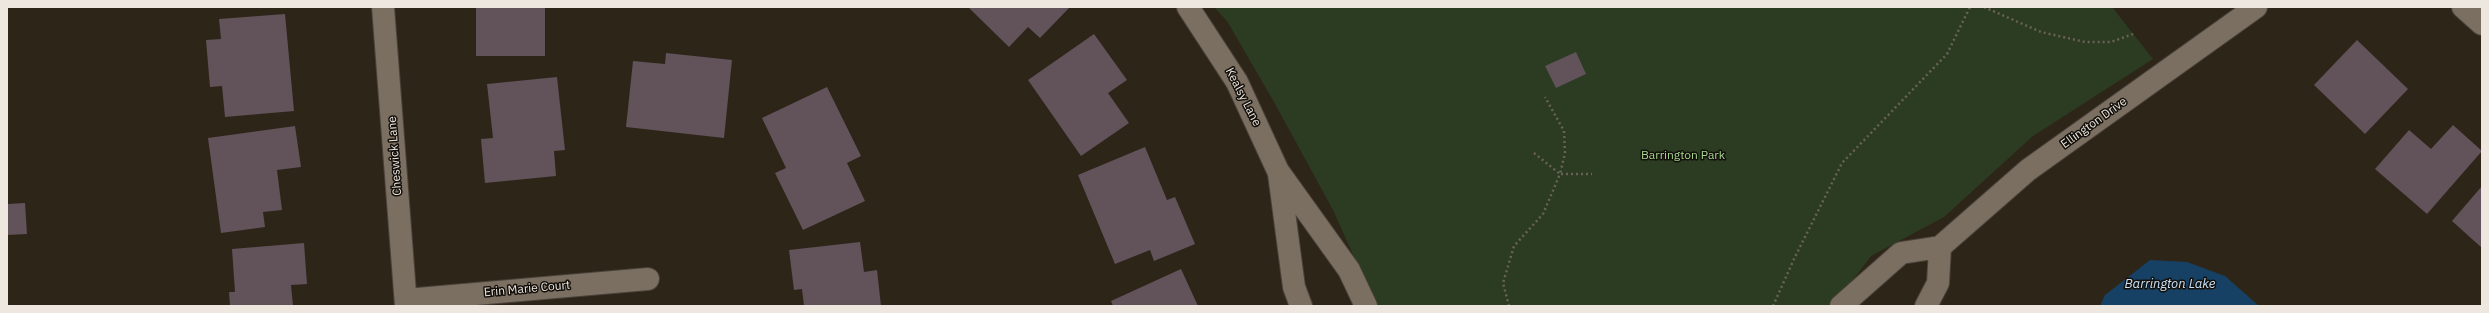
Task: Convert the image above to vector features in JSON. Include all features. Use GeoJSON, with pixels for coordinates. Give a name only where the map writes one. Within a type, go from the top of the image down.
{"type":"FeatureCollection","features":[{"type":"Feature","properties":{"kind":"street","name":"Cheswick Lane"},"geometry":{"type":"LineString","coordinates":[[383,7],[406,303]]}},
{"type":"Feature","properties":{"kind":"street","name":"Kealsy Lane"},"geometry":{"type":"LineString","coordinates":[[1188,7],[1237,82],[1278,171],[1349,270],[1366,306]]}},
{"type":"Feature","properties":{"kind":"street","name":"Ellington Drive"},"geometry":{"type":"LineString","coordinates":[[1940,247],[2028,170],[2256,7]]}},
{"type":"Feature","properties":{"kind":"street"},"geometry":{"type":"LineString","coordinates":[[2463,7],[2482,24]]}},
{"type":"Feature","properties":{"kind":"street","name":"Kealsy Lane"},"geometry":{"type":"LineString","coordinates":[[1278,171],[1294,287],[1301,306]]}},
{"type":"Feature","properties":{"kind":"street"},"geometry":{"type":"LineString","coordinates":[[1841,306],[1901,253],[1940,247],[1938,283],[1926,306]]}},
{"type":"Feature","properties":{"kind":"street","name":"Erin Marie Court"},"geometry":{"type":"LineString","coordinates":[[406,303],[648,279]]}},
{"type":"Feature","properties":{"kind":"path"},"geometry":{"type":"LineString","coordinates":[[1773,306],[1794,258],[1842,163],[1947,54],[1970,7]]}},
{"type":"Feature","properties":{"kind":"path"},"geometry":{"type":"LineString","coordinates":[[1984,7],[2041,32],[2085,42],[2111,42],[2133,34]]}},
{"type":"Feature","properties":{"kind":"path"},"geometry":{"type":"LineString","coordinates":[[1509,306],[1503,283],[1514,246],[1543,214],[1560,174],[1565,153],[1564,131],[1545,97]]}},
{"type":"Feature","properties":{"kind":"path"},"geometry":{"type":"LineString","coordinates":[[1534,153],[1560,174],[1592,174]]}},
{"type":"Feature","properties":{"kind":"green space","name":"Barrington Park"},"geometry":{"type":"Polygon","coordinates":[[[1214,7],[2112,7],[2153,59],[2033,136],[1944,217],[1871,256],[1833,306],[1376,306],[1333,210],[1274,102],[1227,21],[1214,7]]]}},
{"type":"Feature","properties":{"kind":"water","name":"Barrington Lake"},"geometry":{"type":"Polygon","coordinates":[[[2150,260],[2187,262],[2225,276],[2259,306],[2100,306],[2105,295],[2150,260]]]}},
{"type":"Feature","properties":{"kind":"building"},"geometry":{"type":"Polygon","coordinates":[[[476,7],[545,7],[545,56],[476,56],[476,7]]]}},
{"type":"Feature","properties":{"kind":"building"},"geometry":{"type":"Polygon","coordinates":[[[968,7],[1069,8],[1040,38],[1028,27],[1009,47],[968,7]]]}},
{"type":"Feature","properties":{"kind":"building"},"geometry":{"type":"Polygon","coordinates":[[[285,14],[294,111],[225,117],[222,86],[210,87],[206,40],[221,39],[219,19],[285,14]]]}},
{"type":"Feature","properties":{"kind":"building"},"geometry":{"type":"Polygon","coordinates":[[[1094,34],[1127,80],[1108,93],[1129,123],[1081,156],[1028,80],[1094,34]]]}},
{"type":"Feature","properties":{"kind":"building"},"geometry":{"type":"Polygon","coordinates":[[[2357,40],[2408,89],[2365,134],[2314,85],[2357,40]]]}},
{"type":"Feature","properties":{"kind":"building"},"geometry":{"type":"Polygon","coordinates":[[[1576,52],[1586,74],[1556,88],[1545,66],[1576,52]]]}},
{"type":"Feature","properties":{"kind":"building"},"geometry":{"type":"Polygon","coordinates":[[[666,53],[732,60],[724,138],[626,127],[633,61],[665,64],[666,53]]]}},
{"type":"Feature","properties":{"kind":"building"},"geometry":{"type":"Polygon","coordinates":[[[557,77],[565,150],[554,151],[556,176],[485,183],[481,139],[493,138],[487,84],[557,77]]]}},
{"type":"Feature","properties":{"kind":"building"},"geometry":{"type":"Polygon","coordinates":[[[827,87],[861,156],[847,163],[865,201],[803,230],[775,173],[786,168],[762,118],[827,87]]]}},
{"type":"Feature","properties":{"kind":"building"},"geometry":{"type":"Polygon","coordinates":[[[2453,125],[2482,151],[2427,214],[2375,169],[2409,130],[2431,149],[2453,125]]]}},
{"type":"Feature","properties":{"kind":"building"},"geometry":{"type":"Polygon","coordinates":[[[295,126],[301,167],[277,170],[282,210],[263,212],[265,227],[221,233],[208,138],[295,126]]]}},
{"type":"Feature","properties":{"kind":"building"},"geometry":{"type":"Polygon","coordinates":[[[1145,147],[1167,200],[1175,197],[1195,244],[1154,261],[1150,250],[1115,264],[1078,175],[1145,147]]]}},
{"type":"Feature","properties":{"kind":"building"},"geometry":{"type":"Polygon","coordinates":[[[2482,186],[2482,248],[2452,221],[2482,186]]]}},
{"type":"Feature","properties":{"kind":"building"},"geometry":{"type":"Polygon","coordinates":[[[25,203],[27,234],[7,235],[7,204],[25,203]]]}},
{"type":"Feature","properties":{"kind":"building"},"geometry":{"type":"Polygon","coordinates":[[[860,242],[864,272],[877,270],[881,306],[804,306],[802,289],[794,290],[789,250],[860,242]]]}},
{"type":"Feature","properties":{"kind":"building"},"geometry":{"type":"Polygon","coordinates":[[[304,243],[307,284],[291,285],[293,306],[230,306],[229,292],[235,292],[232,249],[304,243]]]}},
{"type":"Feature","properties":{"kind":"building"},"geometry":{"type":"Polygon","coordinates":[[[1181,269],[1198,306],[1113,306],[1111,301],[1181,269]]]}}]}
